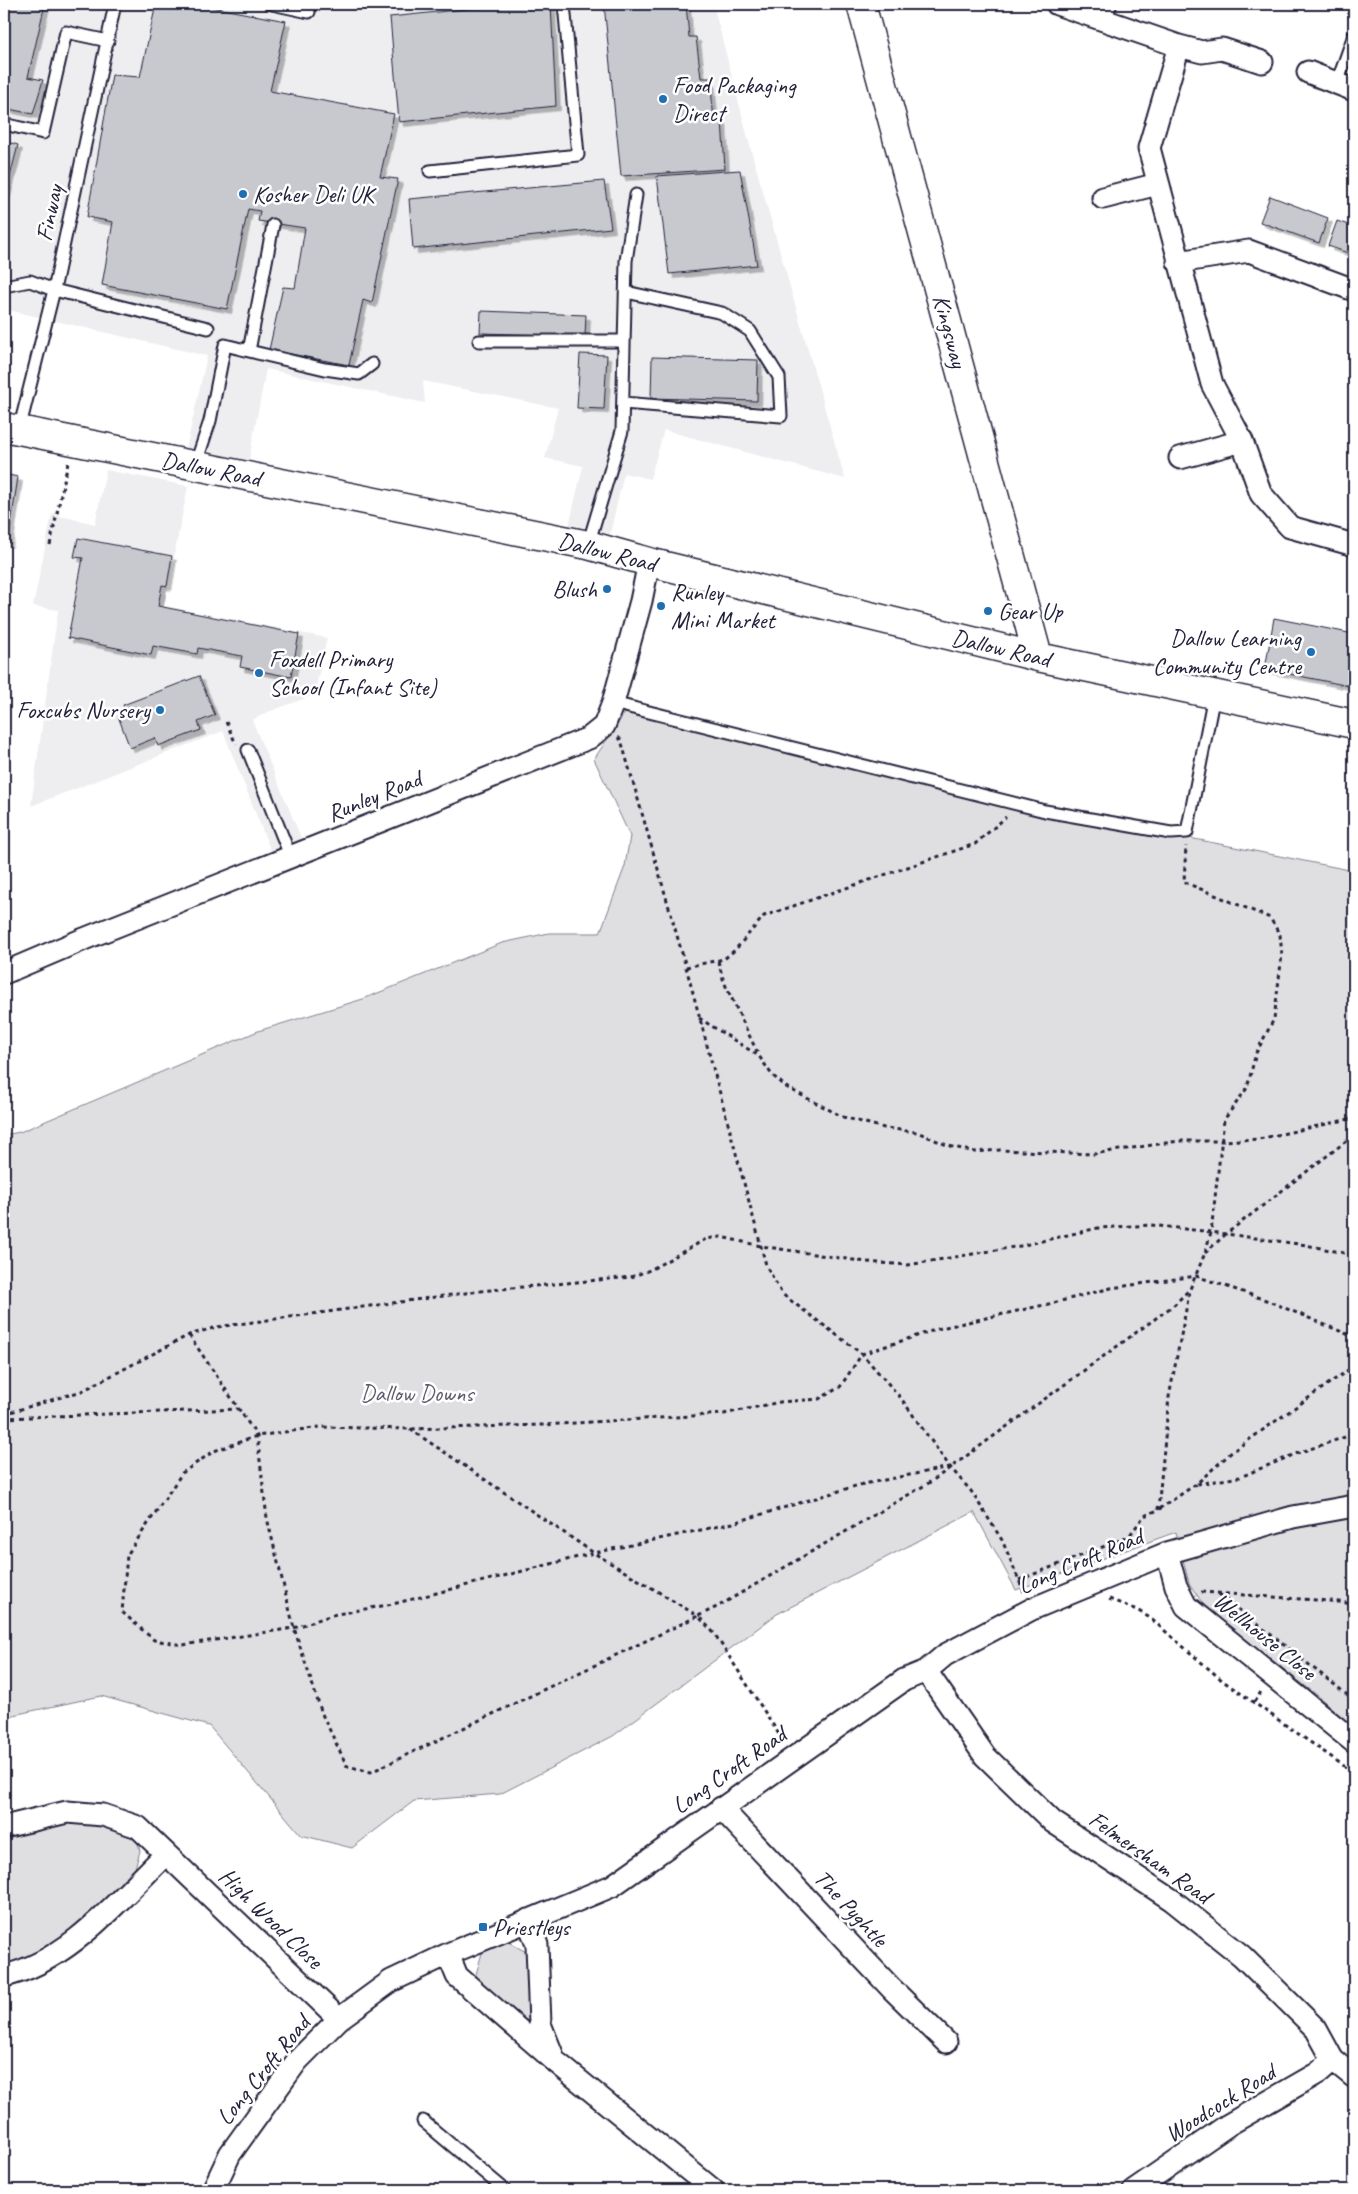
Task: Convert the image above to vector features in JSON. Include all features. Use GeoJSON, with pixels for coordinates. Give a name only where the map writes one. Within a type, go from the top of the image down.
{"type":"FeatureCollection","features":[{"type":"Feature","properties":{"kind":"street","name":"Kingsway"},"geometry":{"type":"LineString","coordinates":[[861,4],[1038,658]]}},
{"type":"Feature","properties":{"kind":"street"},"geometry":{"type":"LineString","coordinates":[[1057,4],[1108,12],[1179,46],[1202,52],[1222,49],[1262,62]]}},
{"type":"Feature","properties":{"kind":"street"},"geometry":{"type":"LineString","coordinates":[[1179,46],[1149,148],[1212,384],[1242,441],[1261,494],[1290,527],[1353,541]]}},
{"type":"Feature","properties":{"kind":"street"},"geometry":{"type":"LineString","coordinates":[[1308,72],[1345,86]]}},
{"type":"Feature","properties":{"kind":"street"},"geometry":{"type":"LineString","coordinates":[[1103,198],[1158,184]]}},
{"type":"Feature","properties":{"kind":"street"},"geometry":{"type":"LineString","coordinates":[[1178,262],[1249,251],[1354,290]]}},
{"type":"Feature","properties":{"kind":"street","name":"Dallow Road"},"geometry":{"type":"LineString","coordinates":[[12,428],[162,463],[195,466],[588,545],[649,562],[1038,658],[1354,724]]}},
{"type":"Feature","properties":{"kind":"street"},"geometry":{"type":"LineString","coordinates":[[1180,458],[1242,441]]}},
{"type":"Feature","properties":{"kind":"street"},"geometry":{"type":"LineString","coordinates":[[604,726],[613,703],[649,562]]}},
{"type":"Feature","properties":{"kind":"street","name":"Runley Road"},"geometry":{"type":"LineString","coordinates":[[4,973],[84,939],[589,738],[604,726]]}},
{"type":"Feature","properties":{"kind":"street","name":"Long Croft Road"},"geometry":{"type":"LineString","coordinates":[[213,2190],[230,2154],[297,2061],[339,2019],[391,1981],[448,1954],[612,1886],[904,1680],[926,1670],[945,1655],[1032,1609],[1167,1553],[1294,1517],[1354,1506]]}},
{"type":"Feature","properties":{"kind":"street","name":"Wellhouse Close"},"geometry":{"type":"LineString","coordinates":[[1167,1553],[1186,1606],[1354,1742]]}},
{"type":"Feature","properties":{"kind":"street","name":"Felmersham Road"},"geometry":{"type":"LineString","coordinates":[[926,1670],[984,1756],[1053,1822],[1172,1900],[1242,1956],[1316,2029],[1333,2060],[1354,2077]]}},
{"type":"Feature","properties":{"kind":"street","name":"The Pyghtle"},"geometry":{"type":"LineString","coordinates":[[720,1808],[892,1989],[946,2042]]}},
{"type":"Feature","properties":{"kind":"street","name":"High Wood Close"},"geometry":{"type":"LineString","coordinates":[[4,1827],[67,1812],[103,1815],[138,1827],[339,2019]]}},
{"type":"Feature","properties":{"kind":"street"},"geometry":{"type":"LineString","coordinates":[[4,1976],[23,1971],[72,1945],[166,1854]]}},
{"type":"Feature","properties":{"kind":"street"},"geometry":{"type":"LineString","coordinates":[[528,1920],[537,1945],[540,2024],[555,2061]]}},
{"type":"Feature","properties":{"kind":"street"},"geometry":{"type":"LineString","coordinates":[[448,1954],[457,1976],[555,2061],[713,2190]]}},
{"type":"Feature","properties":{"kind":"street","name":"Woodcock Road"},"geometry":{"type":"LineString","coordinates":[[1144,2187],[1228,2125],[1318,2073],[1333,2060]]}},
{"type":"Feature","properties":{"kind":"lane","name":"Finway"},"geometry":{"type":"LineString","coordinates":[[12,428],[54,290],[115,4]]}},
{"type":"Feature","properties":{"kind":"lane"},"geometry":{"type":"LineString","coordinates":[[272,4],[308,12]]}},
{"type":"Feature","properties":{"kind":"lane"},"geometry":{"type":"LineString","coordinates":[[430,171],[578,155],[564,4]]}},
{"type":"Feature","properties":{"kind":"lane"},"geometry":{"type":"LineString","coordinates":[[4,124],[43,133],[66,32],[108,41]]}},
{"type":"Feature","properties":{"kind":"lane"},"geometry":{"type":"LineString","coordinates":[[1345,86],[1354,35]]}},
{"type":"Feature","properties":{"kind":"lane"},"geometry":{"type":"LineString","coordinates":[[588,545],[622,431],[626,261],[636,196]]}},
{"type":"Feature","properties":{"kind":"lane"},"geometry":{"type":"LineString","coordinates":[[249,351],[273,225]]}},
{"type":"Feature","properties":{"kind":"lane"},"geometry":{"type":"LineString","coordinates":[[4,286],[30,281],[54,290],[208,328]]}},
{"type":"Feature","properties":{"kind":"lane"},"geometry":{"type":"LineString","coordinates":[[623,403],[781,416],[780,377],[750,331],[722,313],[626,292]]}},
{"type":"Feature","properties":{"kind":"lane"},"geometry":{"type":"LineString","coordinates":[[479,341],[624,341]]}},
{"type":"Feature","properties":{"kind":"lane"},"geometry":{"type":"LineString","coordinates":[[195,466],[210,421],[225,345],[325,369],[359,374],[372,364]]}},
{"type":"Feature","properties":{"kind":"lane"},"geometry":{"type":"LineString","coordinates":[[613,703],[1045,811],[1171,833],[1187,832],[1214,695]]}},
{"type":"Feature","properties":{"kind":"lane"},"geometry":{"type":"LineString","coordinates":[[248,750],[291,858]]}},
{"type":"Feature","properties":{"kind":"lane"},"geometry":{"type":"LineString","coordinates":[[423,2121],[505,2190]]}},
{"type":"Feature","properties":{"kind":"path"},"geometry":{"type":"LineString","coordinates":[[50,545],[72,441]]}},
{"type":"Feature","properties":{"kind":"path"},"geometry":{"type":"LineString","coordinates":[[604,726],[621,740],[686,967],[698,1018],[766,1265],[782,1294],[862,1354],[900,1397],[950,1467],[971,1491],[1002,1540],[1032,1609]]}},
{"type":"Feature","properties":{"kind":"path"},"geometry":{"type":"LineString","coordinates":[[686,967],[724,959],[735,950],[764,916],[975,844],[1020,804]]}},
{"type":"Feature","properties":{"kind":"path"},"geometry":{"type":"LineString","coordinates":[[1158,1510],[1169,1397],[1190,1289],[1205,1253],[1210,1232],[1224,1120],[1247,1088],[1256,1053],[1274,1018],[1282,955],[1280,935],[1270,918],[1184,882],[1187,832]]}},
{"type":"Feature","properties":{"kind":"path"},"geometry":{"type":"LineString","coordinates":[[718,960],[724,982],[759,1056],[772,1075],[786,1087],[844,1117],[884,1128],[917,1132],[949,1146],[975,1152],[1000,1150],[1093,1154],[1179,1141],[1259,1139],[1354,1118]]}},
{"type":"Feature","properties":{"kind":"path"},"geometry":{"type":"LineString","coordinates":[[698,1018],[759,1056]]}},
{"type":"Feature","properties":{"kind":"path"},"geometry":{"type":"LineString","coordinates":[[1205,1253],[1226,1234],[1354,1135]]}},
{"type":"Feature","properties":{"kind":"path"},"geometry":{"type":"LineString","coordinates":[[4,1414],[82,1391],[188,1335],[217,1327],[480,1291],[631,1277],[650,1270],[706,1240],[721,1237],[761,1246],[866,1262],[908,1265],[1020,1246],[1098,1228],[1151,1226],[1306,1244],[1354,1254]]}},
{"type":"Feature","properties":{"kind":"path"},"geometry":{"type":"LineString","coordinates":[[950,1467],[859,1485],[733,1523],[594,1553],[393,1604],[332,1614],[294,1628],[183,1645],[154,1640],[122,1612],[127,1555],[182,1473],[214,1452],[257,1436],[320,1427],[410,1429],[543,1425],[724,1414],[780,1402],[819,1399],[840,1388],[862,1354],[941,1328],[1053,1304],[1111,1288],[1196,1276],[1266,1300],[1354,1336]]}},
{"type":"Feature","properties":{"kind":"path"},"geometry":{"type":"LineString","coordinates":[[188,1335],[257,1436],[266,1518],[294,1628],[322,1714],[347,1766],[371,1772],[717,1607],[932,1481],[1174,1305],[1190,1289]]}},
{"type":"Feature","properties":{"kind":"path"},"geometry":{"type":"LineString","coordinates":[[1128,1553],[1124,1543],[1144,1516],[1158,1510],[1196,1484],[1233,1450],[1354,1366]]}},
{"type":"Feature","properties":{"kind":"path"},"geometry":{"type":"LineString","coordinates":[[4,1418],[239,1409]]}},
{"type":"Feature","properties":{"kind":"path"},"geometry":{"type":"LineString","coordinates":[[410,1429],[594,1553],[698,1616],[714,1633],[794,1757]]}},
{"type":"Feature","properties":{"kind":"path"},"geometry":{"type":"LineString","coordinates":[[1196,1484],[1240,1477],[1298,1453],[1354,1434]]}},
{"type":"Feature","properties":{"kind":"path"},"geometry":{"type":"LineString","coordinates":[[1019,1580],[1129,1537]]}},
{"type":"Feature","properties":{"kind":"path"},"geometry":{"type":"LineString","coordinates":[[1173,1574],[1201,1592],[1354,1604]]}},
{"type":"Feature","properties":{"kind":"path"},"geometry":{"type":"LineString","coordinates":[[1218,1594],[1354,1700]]}},
{"type":"Feature","properties":{"kind":"path"},"geometry":{"type":"LineString","coordinates":[[1119,1602],[1150,1618],[1198,1662],[1223,1681],[1354,1773]]}},
{"type":"Feature","properties":{"kind":"shaded area"},"geometry":{"type":"Polygon","coordinates":[[[4,4],[713,4],[753,157],[845,479],[664,430],[650,479],[624,473],[610,534],[569,526],[583,466],[545,458],[558,408],[423,381],[425,403],[266,369],[249,460],[186,449],[207,356],[4,309],[4,4]]]}},
{"type":"Feature","properties":{"kind":"shaded area","name":"Foxdell Primary School (Infant Site)"},"geometry":{"type":"Polygon","coordinates":[[[106,470],[188,486],[164,606],[327,638],[314,695],[252,720],[302,840],[271,852],[223,731],[31,806],[58,610],[33,606],[52,514],[95,524],[106,470]]]}},
{"type":"Feature","properties":{"kind":"green space","name":"Dallow Downs"},"geometry":{"type":"Polygon","coordinates":[[[631,704],[985,797],[1354,871],[1354,1728],[1317,1695],[1225,1624],[1203,1604],[1189,1583],[1176,1532],[1016,1590],[974,1512],[777,1614],[613,1736],[500,1794],[414,1801],[352,1848],[301,1835],[209,1726],[101,1696],[4,1717],[4,1135],[20,1132],[258,1031],[363,999],[502,943],[549,933],[600,933],[625,866],[630,836],[594,759],[631,704]]]}},
{"type":"Feature","properties":{"kind":"green space"},"geometry":{"type":"Polygon","coordinates":[[[95,1821],[137,1839],[140,1851],[132,1878],[80,1926],[39,1951],[4,1965],[4,1834],[47,1822],[95,1821]]]}},
{"type":"Feature","properties":{"kind":"green space"},"geometry":{"type":"Polygon","coordinates":[[[508,1942],[528,1953],[531,2025],[527,2028],[475,1978],[482,1953],[508,1942]]]}},
{"type":"Feature","properties":{"kind":"building"},"geometry":{"type":"Polygon","coordinates":[[[4,4],[45,4],[28,77],[43,80],[33,114],[4,108],[4,4]]]}},
{"type":"Feature","properties":{"kind":"building","name":"Kosher Deli UK"},"geometry":{"type":"Polygon","coordinates":[[[156,4],[195,4],[286,21],[270,91],[394,114],[380,177],[398,179],[372,303],[363,300],[349,365],[269,350],[283,287],[295,288],[305,228],[258,221],[260,211],[248,209],[227,309],[102,285],[113,222],[87,217],[112,75],[140,77],[156,4]]]}},
{"type":"Feature","properties":{"kind":"building"},"geometry":{"type":"Polygon","coordinates":[[[514,4],[551,4],[556,106],[399,122],[390,17],[514,4]]]}},
{"type":"Feature","properties":{"kind":"building","name":"Food Packaging Direct"},"geometry":{"type":"Polygon","coordinates":[[[604,4],[686,4],[689,37],[696,37],[701,78],[710,78],[714,120],[722,120],[725,169],[621,176],[604,4]]]}},
{"type":"Feature","properties":{"kind":"building"},"geometry":{"type":"Polygon","coordinates":[[[4,141],[18,145],[4,200],[4,141]]]}},
{"type":"Feature","properties":{"kind":"building"},"geometry":{"type":"Polygon","coordinates":[[[740,170],[757,265],[669,274],[657,176],[740,170]]]}},
{"type":"Feature","properties":{"kind":"building"},"geometry":{"type":"Polygon","coordinates":[[[604,181],[611,228],[413,249],[409,199],[604,181]]]}},
{"type":"Feature","properties":{"kind":"building"},"geometry":{"type":"Polygon","coordinates":[[[1270,196],[1328,218],[1319,243],[1260,222],[1270,196]]]}},
{"type":"Feature","properties":{"kind":"building"},"geometry":{"type":"Polygon","coordinates":[[[1337,221],[1354,227],[1354,255],[1328,246],[1337,221]]]}},
{"type":"Feature","properties":{"kind":"building"},"geometry":{"type":"Polygon","coordinates":[[[481,311],[586,315],[585,336],[480,333],[481,311]]]}},
{"type":"Feature","properties":{"kind":"building"},"geometry":{"type":"Polygon","coordinates":[[[580,354],[607,355],[604,409],[577,408],[580,354]]]}},
{"type":"Feature","properties":{"kind":"building"},"geometry":{"type":"Polygon","coordinates":[[[652,357],[758,360],[757,401],[651,398],[652,357]]]}},
{"type":"Feature","properties":{"kind":"building"},"geometry":{"type":"Polygon","coordinates":[[[4,474],[18,477],[8,543],[4,542],[4,474]]]}},
{"type":"Feature","properties":{"kind":"building"},"geometry":{"type":"Polygon","coordinates":[[[78,538],[172,556],[167,586],[162,585],[158,606],[299,634],[291,677],[240,667],[242,656],[198,648],[197,654],[153,646],[151,655],[68,638],[83,558],[74,557],[78,538]]]}},
{"type":"Feature","properties":{"kind":"building","name":"Dallow Learning Community Centre"},"geometry":{"type":"Polygon","coordinates":[[[1274,618],[1354,634],[1354,687],[1265,669],[1274,618]]]}},
{"type":"Feature","properties":{"kind":"building"},"geometry":{"type":"Polygon","coordinates":[[[199,676],[215,715],[198,722],[201,730],[158,746],[155,738],[130,748],[118,716],[126,713],[123,705],[199,676]]]}},
{"type":"Feature","properties":{"kind":"place","name":"Food Packaging Direct"},"geometry":{"type":"Point","coordinates":[663,99]}},
{"type":"Feature","properties":{"kind":"place","name":"Kosher Deli UK"},"geometry":{"type":"Point","coordinates":[243,194]}},
{"type":"Feature","properties":{"kind":"place","name":"Blush"},"geometry":{"type":"Point","coordinates":[607,589]}},
{"type":"Feature","properties":{"kind":"place","name":"Runley Mini Market"},"geometry":{"type":"Point","coordinates":[661,606]}},
{"type":"Feature","properties":{"kind":"place","name":"Gear Up"},"geometry":{"type":"Point","coordinates":[988,611]}},
{"type":"Feature","properties":{"kind":"place","name":"Dallow Learning Community Centre"},"geometry":{"type":"Point","coordinates":[1311,652]}},
{"type":"Feature","properties":{"kind":"place","name":"Foxdell Primary School (Infant Site)"},"geometry":{"type":"Point","coordinates":[259,673]}},
{"type":"Feature","properties":{"kind":"place","name":"Foxcubs Nursery"},"geometry":{"type":"Point","coordinates":[160,710]}},
{"type":"Feature","properties":{"kind":"place","name":"Priestleys"},"geometry":{"type":"Point","coordinates":[483,1927]}}]}
